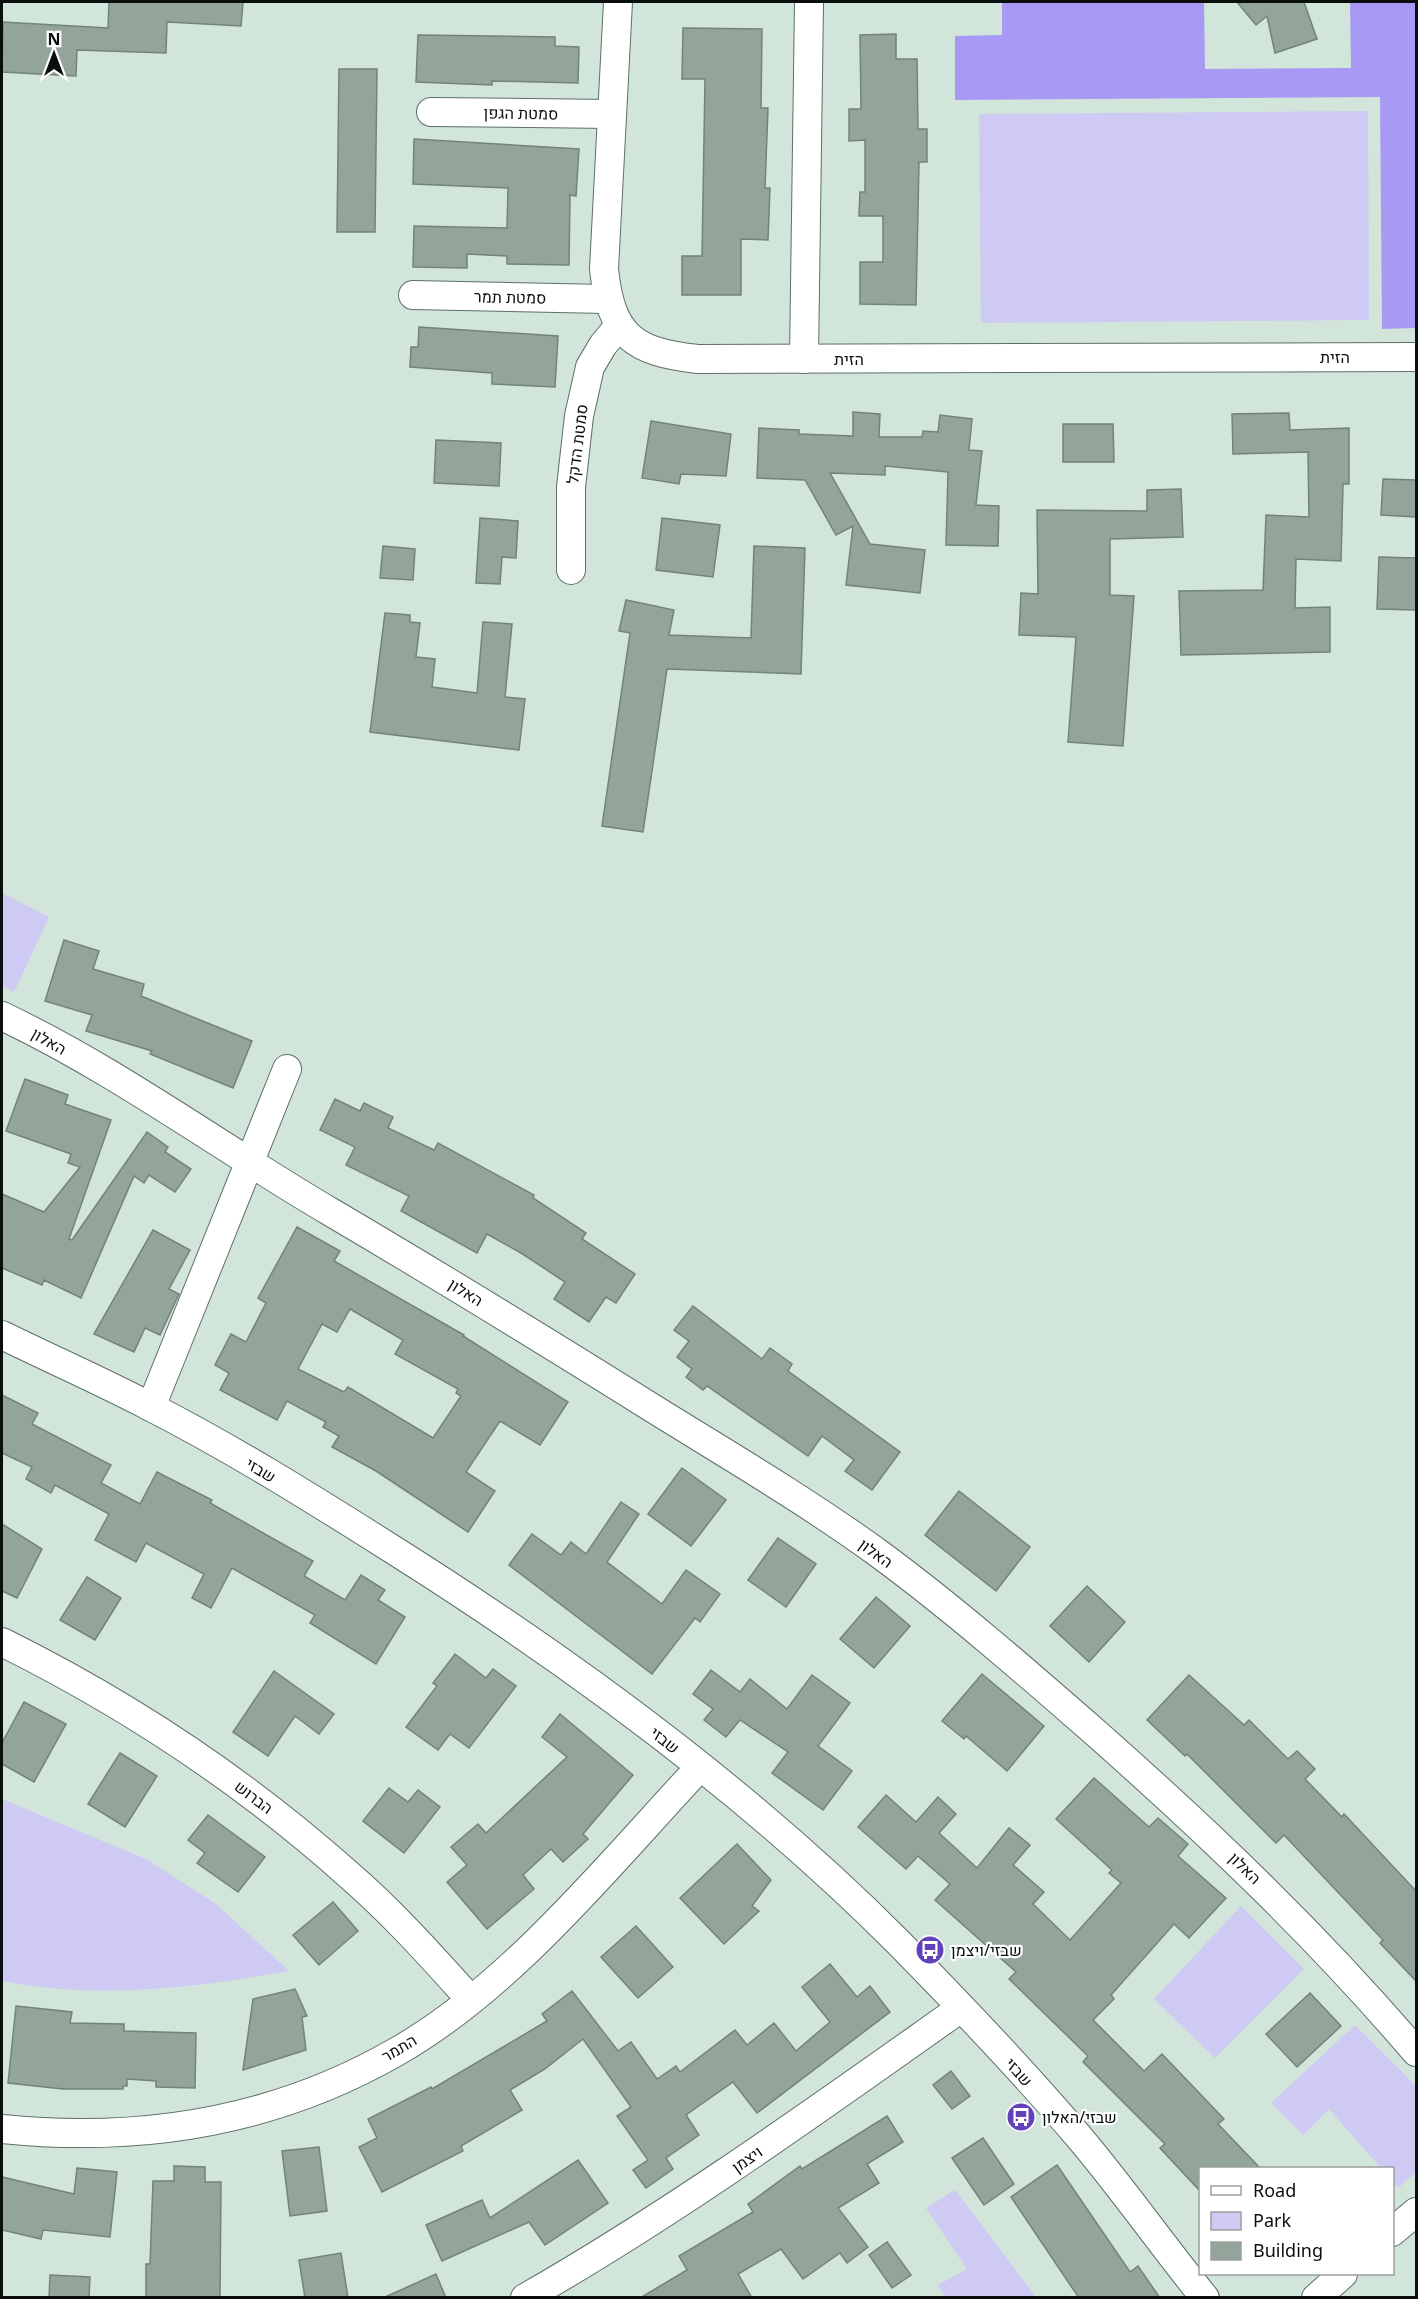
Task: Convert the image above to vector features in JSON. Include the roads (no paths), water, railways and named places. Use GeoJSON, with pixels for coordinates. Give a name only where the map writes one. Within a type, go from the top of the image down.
{"type":"FeatureCollection","features":[{"type":"Feature","properties":{"kind":"street"},"geometry":{"type":"LineString","coordinates":[[618,2],[604,269],[607,299],[618,327]]}},
{"type":"Feature","properties":{"kind":"street"},"geometry":{"type":"LineString","coordinates":[[804,359],[809,2]]}},
{"type":"Feature","properties":{"kind":"street","name":"סמטת הגפן"},"geometry":{"type":"LineString","coordinates":[[430,112],[612,114]]}},
{"type":"Feature","properties":{"kind":"street","name":"סמטת תמר"},"geometry":{"type":"LineString","coordinates":[[413,295],[607,299]]}},
{"type":"Feature","properties":{"kind":"street","name":"הזית"},"geometry":{"type":"LineString","coordinates":[[618,327],[639,344],[668,356],[698,359],[1416,357]]}},
{"type":"Feature","properties":{"kind":"street","name":"סמטת הדקל"},"geometry":{"type":"LineString","coordinates":[[571,570],[571,487],[579,416],[590,367],[618,327]]}},
{"type":"Feature","properties":{"kind":"street","name":"האלון"},"geometry":{"type":"LineString","coordinates":[[2,1016],[123,1083],[249,1164],[445,1279],[782,1489],[878,1554],[1058,1700],[1211,1836],[1290,1912],[1364,1991],[1416,2052]]}},
{"type":"Feature","properties":{"kind":"street"},"geometry":{"type":"LineString","coordinates":[[151,1407],[287,1069]]}},
{"type":"Feature","properties":{"kind":"street","name":"שבזי"},"geometry":{"type":"LineString","coordinates":[[2,1335],[151,1407],[349,1522],[498,1617],[616,1701],[700,1767],[827,1875],[897,1941],[961,2008],[1079,2138],[1205,2298]]}},
{"type":"Feature","properties":{"kind":"street","name":"הברוש"},"geometry":{"type":"LineString","coordinates":[[2,1642],[133,1714],[220,1772],[282,1818],[359,1884],[408,1931],[470,1999]]}},
{"type":"Feature","properties":{"kind":"street","name":"התמר"},"geometry":{"type":"LineString","coordinates":[[2,2129],[57,2134],[123,2133],[210,2123],[273,2105],[337,2080],[396,2052],[470,1999],[551,1925],[700,1767]]}},
{"type":"Feature","properties":{"kind":"street","name":"ויצמן"},"geometry":{"type":"LineString","coordinates":[[525,2298],[610,2249],[714,2182],[961,2008]]}},
{"type":"Feature","properties":{"kind":"street"},"geometry":{"type":"LineString","coordinates":[[1394,2230],[1416,2212]]}},
{"type":"Feature","properties":{"kind":"street"},"geometry":{"type":"LineString","coordinates":[[1316,2298],[1341,2275]]}},
{"type":"Feature","properties":{"kind":"place","name":"שבזי/ויצמן"},"geometry":{"type":"Point","coordinates":[930,1950]}},
{"type":"Feature","properties":{"kind":"place","name":"שבזי/האלון"},"geometry":{"type":"Point","coordinates":[1021,2117]}}]}
